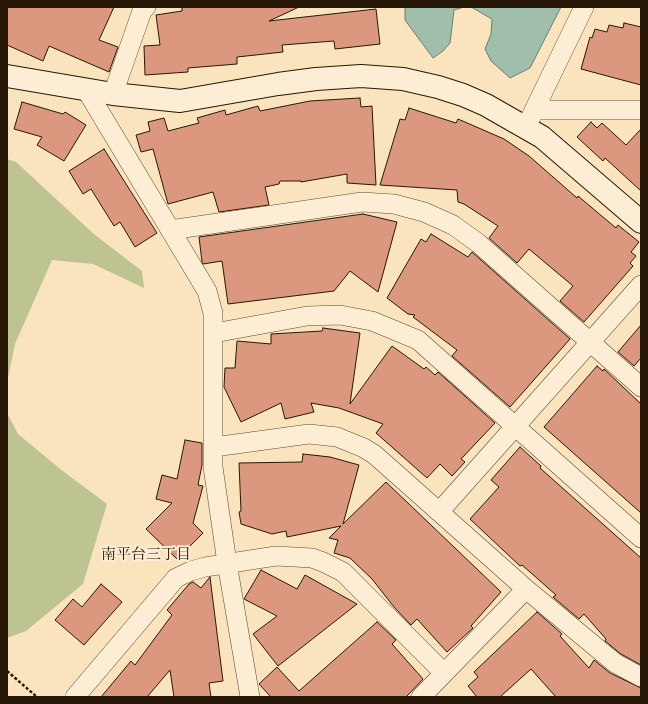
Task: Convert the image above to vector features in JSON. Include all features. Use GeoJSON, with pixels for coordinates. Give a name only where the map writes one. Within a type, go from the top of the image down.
{"type":"FeatureCollection","features":[{"type":"Feature","properties":{"kind":"street"},"geometry":{"type":"LineString","coordinates":[[530,118],[584,7]]}},
{"type":"Feature","properties":{"kind":"street"},"geometry":{"type":"LineString","coordinates":[[113,94],[141,8]]}},
{"type":"Feature","properties":{"kind":"street"},"geometry":{"type":"LineString","coordinates":[[7,76],[87,91],[180,101],[316,79],[362,76],[402,79],[463,95],[530,118],[641,110]]}},
{"type":"Feature","properties":{"kind":"street"},"geometry":{"type":"LineString","coordinates":[[87,91],[207,291],[213,314],[214,333],[213,467],[227,563],[250,697]]}},
{"type":"Feature","properties":{"kind":"street"},"geometry":{"type":"LineString","coordinates":[[530,118],[561,151],[641,222]]}},
{"type":"Feature","properties":{"kind":"street"},"geometry":{"type":"LineString","coordinates":[[170,230],[346,203],[378,202],[409,207],[439,218],[466,233],[641,387]]}},
{"type":"Feature","properties":{"kind":"street"},"geometry":{"type":"LineString","coordinates":[[439,512],[641,285]]}},
{"type":"Feature","properties":{"kind":"street"},"geometry":{"type":"LineString","coordinates":[[214,333],[308,316],[340,315],[372,321],[418,340],[641,538]]}},
{"type":"Feature","properties":{"kind":"street"},"geometry":{"type":"LineString","coordinates":[[214,448],[308,434],[337,437],[351,441],[375,455],[526,589],[615,664],[641,677]]}},
{"type":"Feature","properties":{"kind":"street"},"geometry":{"type":"LineString","coordinates":[[75,697],[176,578],[191,571],[227,563],[289,556],[312,558],[333,566],[343,572],[444,673]]}},
{"type":"Feature","properties":{"kind":"street"},"geometry":{"type":"LineString","coordinates":[[421,697],[526,589]]}},
{"type":"Feature","properties":{"kind":"path"},"geometry":{"type":"LineString","coordinates":[[7,671],[37,697]]}},
{"type":"Feature","properties":{"kind":"green space"},"geometry":{"type":"Polygon","coordinates":[[[7,159],[16,162],[95,235],[142,271],[144,288],[93,264],[52,260],[15,344],[7,383],[7,159]]]}},
{"type":"Feature","properties":{"kind":"green space"},"geometry":{"type":"Polygon","coordinates":[[[7,413],[18,434],[64,472],[107,504],[83,584],[26,631],[7,638],[7,413]]]}},
{"type":"Feature","properties":{"kind":"shaded area"},"geometry":{"type":"Polygon","coordinates":[[[405,7],[464,7],[454,10],[450,43],[443,51],[433,58],[405,20],[405,7]]]}},
{"type":"Feature","properties":{"kind":"shaded area"},"geometry":{"type":"Polygon","coordinates":[[[471,7],[561,7],[530,68],[510,78],[491,61],[485,49],[491,34],[492,19],[471,7]]]}},
{"type":"Feature","properties":{"kind":"building"},"geometry":{"type":"Polygon","coordinates":[[[7,7],[114,7],[99,40],[118,47],[109,72],[49,46],[43,61],[7,45],[7,7]]]}},
{"type":"Feature","properties":{"kind":"building"},"geometry":{"type":"Polygon","coordinates":[[[182,7],[299,7],[269,21],[376,9],[380,44],[335,49],[334,41],[282,45],[283,52],[237,57],[237,64],[188,68],[188,72],[145,75],[144,46],[160,45],[156,15],[182,11],[182,7]]]}},
{"type":"Feature","properties":{"kind":"building"},"geometry":{"type":"Polygon","coordinates":[[[624,23],[641,27],[641,85],[581,69],[590,37],[592,38],[595,29],[607,32],[609,25],[623,28],[624,23]]]}},
{"type":"Feature","properties":{"kind":"building"},"geometry":{"type":"Polygon","coordinates":[[[360,98],[361,107],[372,106],[376,185],[347,183],[347,174],[301,182],[280,181],[279,184],[265,187],[269,205],[219,212],[213,192],[168,204],[153,149],[141,152],[136,135],[150,131],[148,122],[164,118],[168,131],[199,123],[197,118],[225,110],[226,115],[258,106],[260,111],[310,101],[360,98]]]}},
{"type":"Feature","properties":{"kind":"building"},"geometry":{"type":"Polygon","coordinates":[[[22,102],[63,114],[65,112],[86,125],[64,161],[37,145],[42,137],[14,129],[22,102]]]}},
{"type":"Feature","properties":{"kind":"building"},"geometry":{"type":"Polygon","coordinates":[[[409,108],[456,123],[458,119],[504,139],[529,156],[577,198],[578,196],[616,228],[618,225],[639,242],[631,252],[636,256],[630,263],[633,266],[584,322],[560,301],[573,286],[529,249],[517,263],[489,238],[498,226],[464,204],[458,202],[457,190],[380,185],[400,119],[405,120],[409,108]]]}},
{"type":"Feature","properties":{"kind":"building"},"geometry":{"type":"Polygon","coordinates":[[[591,122],[597,128],[602,123],[626,145],[641,129],[641,191],[605,158],[603,161],[577,137],[591,122]]]}},
{"type":"Feature","properties":{"kind":"building"},"geometry":{"type":"Polygon","coordinates":[[[104,149],[157,233],[135,247],[120,222],[114,226],[91,189],[83,194],[69,171],[104,149]]]}},
{"type":"Feature","properties":{"kind":"building"},"geometry":{"type":"Polygon","coordinates":[[[363,214],[397,222],[378,292],[350,271],[334,291],[228,304],[222,261],[203,264],[202,262],[199,237],[363,214]]]}},
{"type":"Feature","properties":{"kind":"building"},"geometry":{"type":"Polygon","coordinates":[[[431,234],[468,257],[472,252],[570,339],[510,407],[452,356],[457,350],[413,317],[415,315],[408,314],[387,298],[421,239],[426,242],[431,234]]]}},
{"type":"Feature","properties":{"kind":"building"},"geometry":{"type":"Polygon","coordinates":[[[641,325],[641,358],[634,366],[618,352],[641,325]]]}},
{"type":"Feature","properties":{"kind":"building"},"geometry":{"type":"Polygon","coordinates":[[[323,328],[360,333],[350,404],[392,346],[424,369],[426,367],[435,375],[438,372],[495,423],[461,459],[465,462],[452,476],[440,464],[427,478],[376,433],[383,424],[339,408],[311,403],[314,412],[285,419],[281,403],[241,422],[224,387],[225,368],[235,368],[237,341],[271,344],[271,334],[322,331],[323,328]]]}},
{"type":"Feature","properties":{"kind":"building"},"geometry":{"type":"Polygon","coordinates":[[[597,366],[603,371],[604,369],[641,404],[641,513],[544,427],[597,366]]]}},
{"type":"Feature","properties":{"kind":"building"},"geometry":{"type":"Polygon","coordinates":[[[185,440],[202,443],[202,465],[198,485],[203,486],[193,523],[203,533],[177,559],[146,529],[172,503],[156,499],[162,475],[177,479],[185,440]]]}},
{"type":"Feature","properties":{"kind":"building"},"geometry":{"type":"Polygon","coordinates":[[[520,447],[541,466],[540,468],[641,558],[641,665],[621,654],[605,641],[606,639],[584,614],[579,619],[553,597],[556,595],[522,565],[520,566],[470,519],[499,487],[491,480],[520,447]]]}},
{"type":"Feature","properties":{"kind":"building"},"geometry":{"type":"Polygon","coordinates":[[[303,454],[330,457],[359,465],[343,524],[386,482],[501,592],[471,626],[473,628],[447,652],[417,619],[411,625],[394,607],[372,579],[350,558],[334,553],[338,540],[329,538],[341,526],[287,537],[286,531],[272,534],[241,524],[239,512],[241,511],[239,463],[302,462],[303,454]]]}},
{"type":"Feature","properties":{"kind":"building"},"geometry":{"type":"Polygon","coordinates":[[[261,570],[297,589],[305,575],[357,604],[278,666],[253,634],[277,616],[244,599],[261,570]]]}},
{"type":"Feature","properties":{"kind":"building"},"geometry":{"type":"Polygon","coordinates":[[[210,577],[223,681],[209,683],[211,697],[174,697],[170,670],[147,697],[101,697],[131,661],[135,665],[172,615],[167,610],[189,584],[193,582],[201,588],[210,577]]]}},
{"type":"Feature","properties":{"kind":"building"},"geometry":{"type":"Polygon","coordinates":[[[101,584],[122,602],[84,645],[55,620],[73,599],[82,607],[101,584]]]}},
{"type":"Feature","properties":{"kind":"building"},"geometry":{"type":"Polygon","coordinates":[[[537,612],[562,634],[560,636],[589,668],[594,660],[610,673],[641,688],[641,697],[556,697],[531,669],[500,697],[477,697],[468,686],[478,677],[474,672],[537,612]]]}},
{"type":"Feature","properties":{"kind":"building"},"geometry":{"type":"Polygon","coordinates":[[[377,622],[396,640],[392,644],[423,679],[406,697],[271,697],[259,684],[277,667],[299,691],[377,622]]]}},
{"type":"Feature","properties":{"kind":"district","name":"南平台三丁目"},"geometry":{"type":"Point","coordinates":[146,556]}}]}
